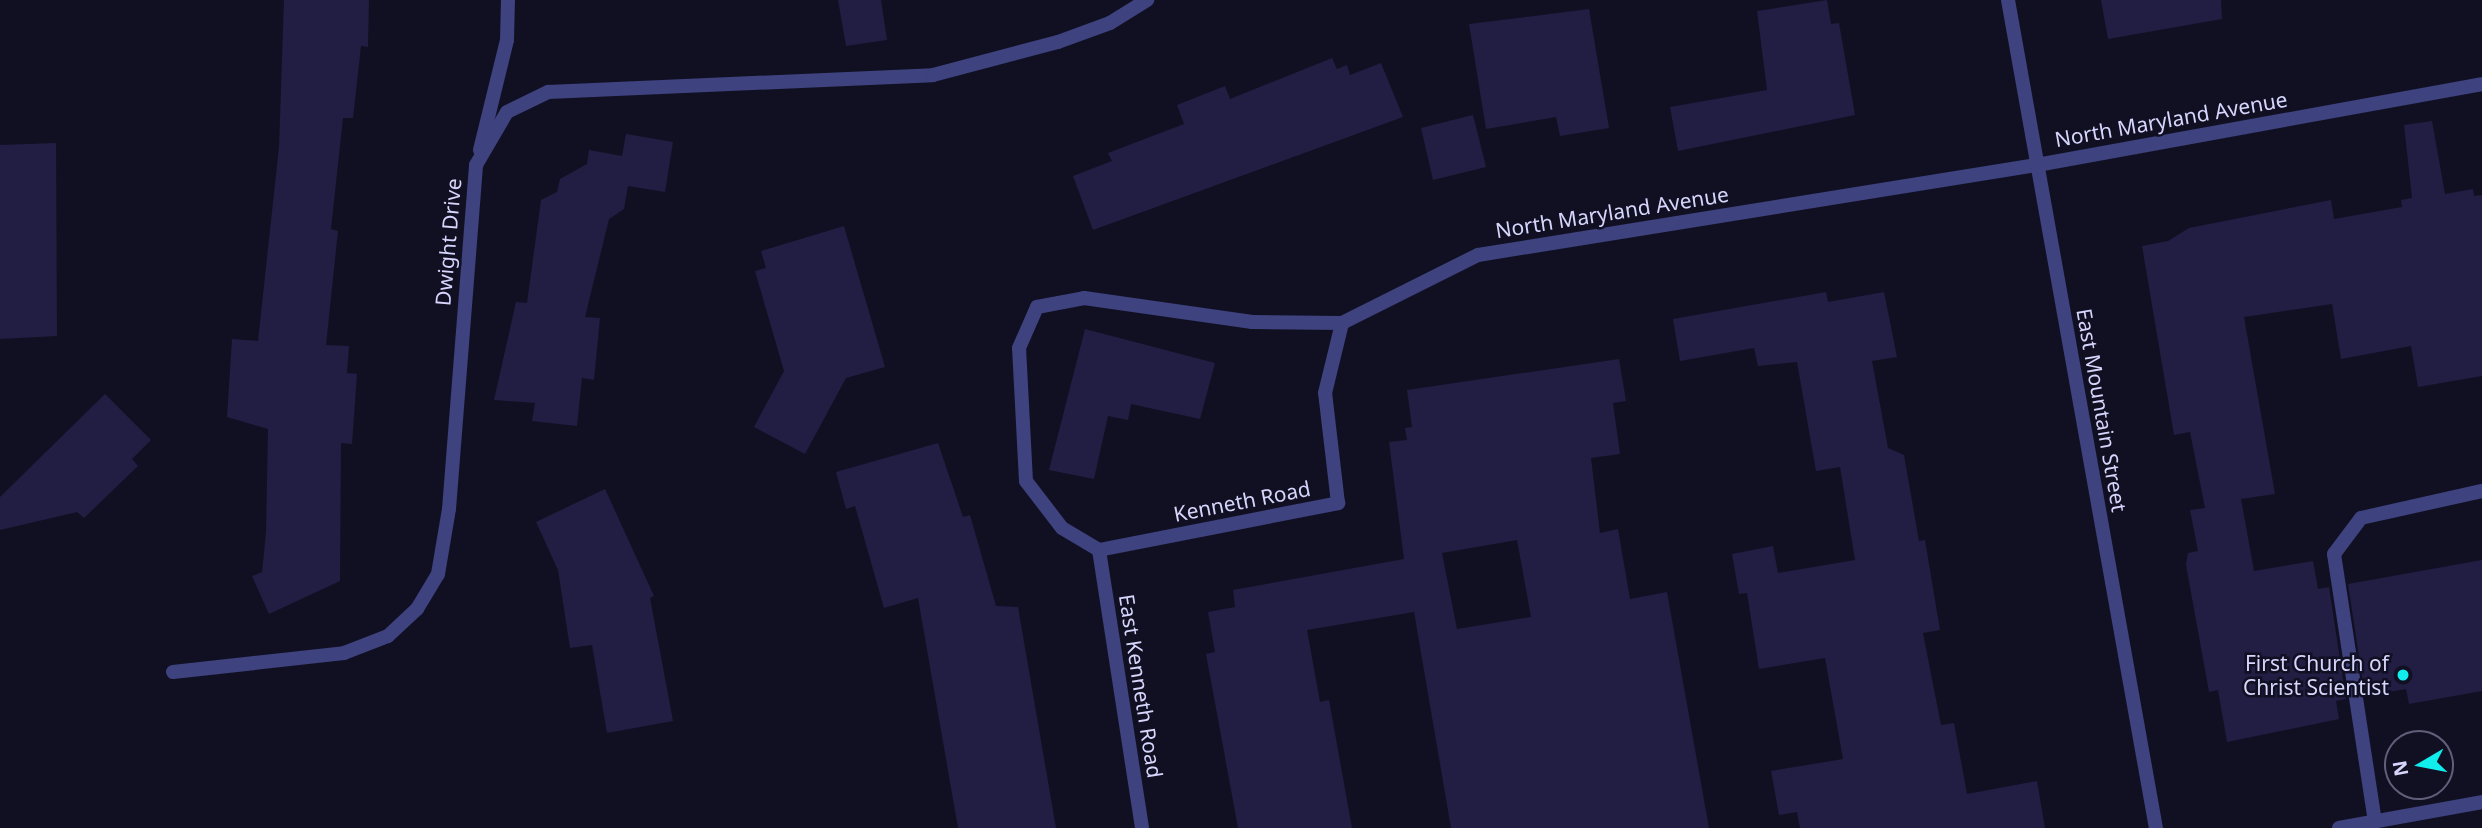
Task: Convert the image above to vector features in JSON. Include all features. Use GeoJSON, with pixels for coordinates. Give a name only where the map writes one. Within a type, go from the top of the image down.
{"type":"FeatureCollection","features":[{"type":"Feature","properties":{"kind":"street"},"geometry":{"type":"LineString","coordinates":[[476,165],[507,40],[508,0]]}},
{"type":"Feature","properties":{"kind":"street","name":"Dwight Drive"},"geometry":{"type":"LineString","coordinates":[[173,672],[344,653],[388,636],[417,609],[438,574],[449,509],[476,165],[507,113],[548,92],[933,75],[1068,38],[1111,23],[1147,0]]}},
{"type":"Feature","properties":{"kind":"street","name":"East Mountain Street"},"geometry":{"type":"LineString","coordinates":[[2008,0],[2156,828]]}},
{"type":"Feature","properties":{"kind":"street","name":"North Maryland Avenue"},"geometry":{"type":"LineString","coordinates":[[1099,550],[1062,527],[1026,481],[1019,348],[1037,307],[1084,298],[1252,322],[1342,323],[1478,254],[2037,165],[2482,84]]}},
{"type":"Feature","properties":{"kind":"street","name":"Kenneth Road"},"geometry":{"type":"LineString","coordinates":[[1099,550],[1338,503],[1325,393],[1342,323]]}},
{"type":"Feature","properties":{"kind":"street"},"geometry":{"type":"LineString","coordinates":[[2375,821],[2334,554],[2361,518],[2482,491]]}},
{"type":"Feature","properties":{"kind":"street","name":"East Kenneth Road"},"geometry":{"type":"LineString","coordinates":[[1099,550],[1142,828]]}},
{"type":"Feature","properties":{"kind":"street"},"geometry":{"type":"LineString","coordinates":[[2339,828],[2482,802]]}},
{"type":"Feature","properties":{"kind":"building"},"geometry":{"type":"Polygon","coordinates":[[[284,0],[369,0],[368,47],[361,46],[353,118],[343,118],[331,229],[338,231],[326,345],[349,346],[347,373],[357,374],[352,444],[341,443],[340,581],[269,614],[252,576],[262,572],[266,533],[268,429],[227,417],[232,339],[258,341],[279,147],[284,0]]]}},
{"type":"Feature","properties":{"kind":"building"},"geometry":{"type":"Polygon","coordinates":[[[838,0],[881,0],[887,40],[846,46],[838,0]]]}},
{"type":"Feature","properties":{"kind":"building"},"geometry":{"type":"Polygon","coordinates":[[[1827,0],[1831,24],[1839,23],[1855,115],[1678,151],[1670,107],[1767,90],[1757,11],[1827,0]]]}},
{"type":"Feature","properties":{"kind":"building"},"geometry":{"type":"Polygon","coordinates":[[[2101,0],[2221,0],[2222,19],[2108,39],[2101,0]]]}},
{"type":"Feature","properties":{"kind":"building"},"geometry":{"type":"Polygon","coordinates":[[[1589,9],[1609,128],[1560,136],[1556,117],[1486,129],[1469,24],[1589,9]]]}},
{"type":"Feature","properties":{"kind":"building"},"geometry":{"type":"Polygon","coordinates":[[[1332,58],[1337,69],[1347,65],[1350,75],[1381,63],[1403,117],[1093,230],[1073,176],[1112,161],[1108,153],[1184,124],[1177,105],[1225,86],[1230,99],[1332,58]]]}},
{"type":"Feature","properties":{"kind":"building"},"geometry":{"type":"Polygon","coordinates":[[[1473,115],[1486,167],[1433,180],[1421,128],[1473,115]]]}},
{"type":"Feature","properties":{"kind":"building"},"geometry":{"type":"Polygon","coordinates":[[[2432,121],[2445,194],[2473,189],[2474,196],[2482,195],[2482,376],[2418,387],[2411,346],[2341,359],[2332,304],[2244,317],[2275,494],[2241,499],[2254,571],[2313,561],[2318,589],[2329,587],[2346,699],[2336,701],[2339,719],[2227,742],[2218,690],[2209,692],[2186,565],[2188,553],[2198,551],[2190,510],[2205,508],[2190,432],[2174,435],[2142,246],[2168,241],[2189,228],[2331,200],[2334,219],[2402,207],[2401,200],[2412,198],[2404,125],[2432,121]]]}},
{"type":"Feature","properties":{"kind":"building"},"geometry":{"type":"Polygon","coordinates":[[[626,134],[673,142],[665,192],[628,186],[624,209],[609,219],[585,317],[600,318],[594,380],[582,378],[577,426],[532,421],[535,403],[494,400],[516,302],[527,303],[541,200],[557,192],[560,179],[587,164],[589,150],[622,156],[626,134]]]}},
{"type":"Feature","properties":{"kind":"building"},"geometry":{"type":"Polygon","coordinates":[[[56,143],[57,336],[0,339],[0,145],[56,143]]]}},
{"type":"Feature","properties":{"kind":"building"},"geometry":{"type":"Polygon","coordinates":[[[844,226],[885,367],[846,378],[805,454],[754,427],[784,371],[755,271],[766,268],[761,251],[844,226]]]}},
{"type":"Feature","properties":{"kind":"building"},"geometry":{"type":"Polygon","coordinates":[[[1826,292],[1828,302],[1884,292],[1897,357],[1872,361],[1888,448],[1904,455],[1919,541],[1925,540],[1940,630],[1923,633],[1941,725],[1954,723],[1967,794],[2037,781],[2045,828],[1800,828],[1797,812],[1779,815],[1771,771],[1843,759],[1825,658],[1759,669],[1747,593],[1739,594],[1732,554],[1773,546],[1778,573],[1855,560],[1840,467],[1816,471],[1797,362],[1758,366],[1754,348],[1680,361],[1673,319],[1826,292]]]}},
{"type":"Feature","properties":{"kind":"building"},"geometry":{"type":"Polygon","coordinates":[[[1085,329],[1215,363],[1200,419],[1131,404],[1128,420],[1108,416],[1094,479],[1049,470],[1085,329]]]}},
{"type":"Feature","properties":{"kind":"building"},"geometry":{"type":"Polygon","coordinates":[[[1619,359],[1626,401],[1613,403],[1620,454],[1591,458],[1600,533],[1618,529],[1630,599],[1667,592],[1709,828],[1451,828],[1414,612],[1307,630],[1320,702],[1329,700],[1352,828],[1238,828],[1206,654],[1215,652],[1208,612],[1235,607],[1233,590],[1404,559],[1389,442],[1407,440],[1405,428],[1412,427],[1407,390],[1619,359]],[[1517,540],[1442,553],[1457,629],[1531,617],[1517,540]]]}},
{"type":"Feature","properties":{"kind":"building"},"geometry":{"type":"Polygon","coordinates":[[[105,394],[151,440],[132,459],[138,466],[84,518],[77,512],[0,530],[0,497],[105,394]]]}},
{"type":"Feature","properties":{"kind":"building"},"geometry":{"type":"Polygon","coordinates":[[[938,443],[963,517],[970,515],[996,606],[1018,607],[1056,828],[958,828],[918,598],[884,608],[855,506],[846,509],[836,472],[938,443]]]}},
{"type":"Feature","properties":{"kind":"building"},"geometry":{"type":"Polygon","coordinates":[[[605,489],[654,596],[650,598],[673,721],[607,733],[592,645],[570,648],[558,570],[536,522],[605,489]]]}},
{"type":"Feature","properties":{"kind":"building"},"geometry":{"type":"Polygon","coordinates":[[[2482,560],[2482,691],[2409,704],[2406,689],[2365,696],[2348,584],[2482,560]]]}},
{"type":"Feature","properties":{"kind":"place","name":"First Church of Christ Scientist"},"geometry":{"type":"Point","coordinates":[2403,675]}}]}
